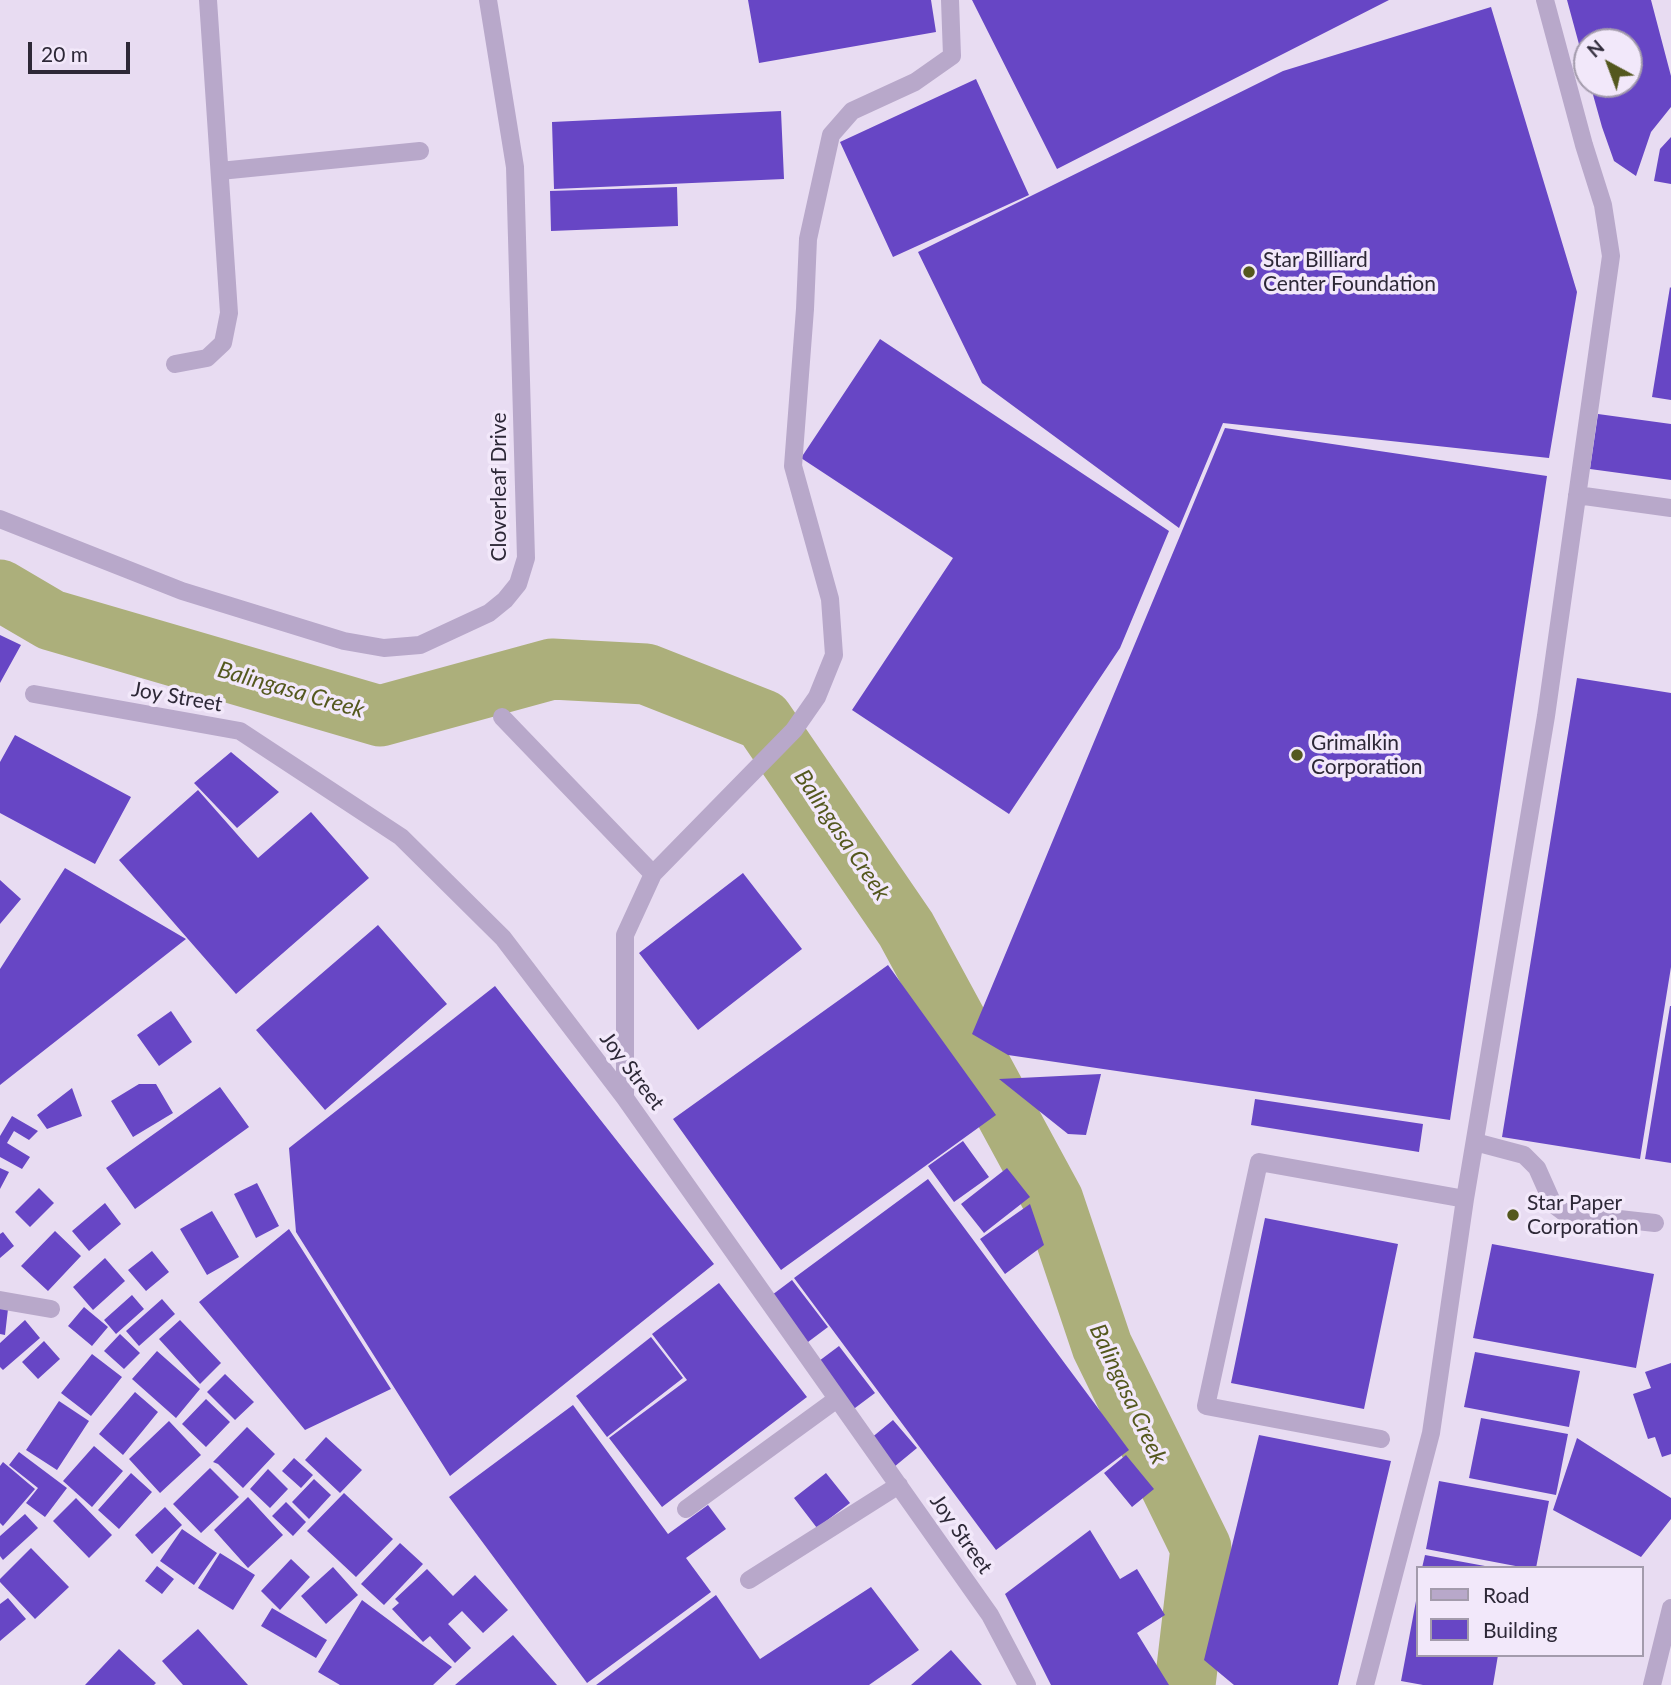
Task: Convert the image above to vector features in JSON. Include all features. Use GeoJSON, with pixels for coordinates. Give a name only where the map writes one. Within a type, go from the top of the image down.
{"type":"FeatureCollection","features":[{"type":"Feature","properties":{"kind":"street"},"geometry":{"type":"LineString","coordinates":[[176,364],[207,358],[223,343],[229,313],[208,0]]}},
{"type":"Feature","properties":{"kind":"street","name":"Cloverleaf Drive"},"geometry":{"type":"LineString","coordinates":[[0,519],[182,591],[344,641],[370,646],[384,648],[420,645],[489,613],[505,600],[518,584],[526,558],[515,167],[488,0]]}},
{"type":"Feature","properties":{"kind":"street"},"geometry":{"type":"LineString","coordinates":[[625,1098],[625,935],[653,874],[794,730],[817,697],[834,655],[830,598],[793,466],[808,239],[831,135],[852,111],[915,82],[952,56],[950,0]]}},
{"type":"Feature","properties":{"kind":"street"},"geometry":{"type":"LineString","coordinates":[[1365,1685],[1431,1433],[1465,1199],[1546,716],[1611,256],[1603,205],[1545,0]]}},
{"type":"Feature","properties":{"kind":"street"},"geometry":{"type":"LineString","coordinates":[[219,171],[420,151]]}},
{"type":"Feature","properties":{"kind":"street"},"geometry":{"type":"LineString","coordinates":[[1577,495],[1671,508]]}},
{"type":"Feature","properties":{"kind":"street","name":"Joy Street"},"geometry":{"type":"LineString","coordinates":[[34,694],[240,731],[401,837],[503,938],[625,1098],[990,1615],[1027,1685]]}},
{"type":"Feature","properties":{"kind":"street"},"geometry":{"type":"LineString","coordinates":[[502,718],[653,874]]}},
{"type":"Feature","properties":{"kind":"street"},"geometry":{"type":"LineString","coordinates":[[1475,1142],[1524,1155],[1537,1168],[1553,1204],[1565,1213],[1655,1223]]}},
{"type":"Feature","properties":{"kind":"street"},"geometry":{"type":"LineString","coordinates":[[1381,1439],[1206,1406],[1259,1162],[1465,1199]]}},
{"type":"Feature","properties":{"kind":"street"},"geometry":{"type":"LineString","coordinates":[[0,1300],[51,1309]]}},
{"type":"Feature","properties":{"kind":"street"},"geometry":{"type":"LineString","coordinates":[[686,1509],[837,1399]]}},
{"type":"Feature","properties":{"kind":"street"},"geometry":{"type":"LineString","coordinates":[[749,1580],[898,1485]]}},
{"type":"Feature","properties":{"kind":"street"},"geometry":{"type":"LineString","coordinates":[[1652,1685],[1671,1608]]}},
{"type":"Feature","properties":{"kind":"building"},"geometry":{"type":"Polygon","coordinates":[[[748,0],[931,0],[936,32],[759,63],[748,0]]]}},
{"type":"Feature","properties":{"kind":"building"},"geometry":{"type":"Polygon","coordinates":[[[972,0],[1389,0],[1057,169],[972,0]]]}},
{"type":"Feature","properties":{"kind":"building"},"geometry":{"type":"Polygon","coordinates":[[[1567,0],[1651,0],[1671,76],[1671,107],[1651,132],[1636,176],[1614,161],[1594,98],[1643,98],[1643,28],[1575,28],[1567,0]]]}},
{"type":"Feature","properties":{"kind":"building","name":"Star Billiard Center Foundation"},"geometry":{"type":"Polygon","coordinates":[[[1491,7],[1577,292],[1549,458],[1223,423],[1179,528],[982,383],[918,252],[1283,71],[1491,7]]]}},
{"type":"Feature","properties":{"kind":"building"},"geometry":{"type":"Polygon","coordinates":[[[976,79],[1029,195],[893,257],[840,142],[976,79]]]}},
{"type":"Feature","properties":{"kind":"building"},"geometry":{"type":"Polygon","coordinates":[[[781,111],[784,179],[554,189],[552,122],[781,111]]]}},
{"type":"Feature","properties":{"kind":"building"},"geometry":{"type":"Polygon","coordinates":[[[1671,137],[1671,184],[1654,181],[1660,149],[1671,137]]]}},
{"type":"Feature","properties":{"kind":"building"},"geometry":{"type":"Polygon","coordinates":[[[677,187],[678,226],[551,231],[550,191],[677,187]]]}},
{"type":"Feature","properties":{"kind":"building"},"geometry":{"type":"Polygon","coordinates":[[[1671,288],[1671,400],[1652,397],[1671,288]]]}},
{"type":"Feature","properties":{"kind":"building"},"geometry":{"type":"Polygon","coordinates":[[[880,339],[1169,531],[1120,648],[1009,814],[852,710],[953,558],[801,458],[880,339]]]}},
{"type":"Feature","properties":{"kind":"building"},"geometry":{"type":"Polygon","coordinates":[[[1598,414],[1671,424],[1671,480],[1590,469],[1598,414]]]}},
{"type":"Feature","properties":{"kind":"building","name":"Grimalkin Corporation"},"geometry":{"type":"Polygon","coordinates":[[[1225,428],[1547,476],[1450,1120],[1008,1055],[972,1034],[1225,428]]]}},
{"type":"Feature","properties":{"kind":"building"},"geometry":{"type":"Polygon","coordinates":[[[0,635],[21,645],[0,683],[0,635]]]}},
{"type":"Feature","properties":{"kind":"building"},"geometry":{"type":"Polygon","coordinates":[[[1577,678],[1671,693],[1671,967],[1640,1159],[1502,1137],[1577,678]]]}},
{"type":"Feature","properties":{"kind":"building"},"geometry":{"type":"Polygon","coordinates":[[[15,735],[131,797],[95,864],[0,813],[0,762],[15,735]]]}},
{"type":"Feature","properties":{"kind":"building"},"geometry":{"type":"Polygon","coordinates":[[[231,752],[279,792],[237,828],[194,783],[231,752]]]}},
{"type":"Feature","properties":{"kind":"building"},"geometry":{"type":"Polygon","coordinates":[[[198,790],[258,858],[311,812],[369,878],[236,994],[119,860],[198,790]]]}},
{"type":"Feature","properties":{"kind":"building"},"geometry":{"type":"Polygon","coordinates":[[[65,868],[186,939],[0,1085],[0,969],[65,868]]]}},
{"type":"Feature","properties":{"kind":"building"},"geometry":{"type":"Polygon","coordinates":[[[743,873],[802,949],[698,1030],[639,953],[743,873]]]}},
{"type":"Feature","properties":{"kind":"building"},"geometry":{"type":"Polygon","coordinates":[[[0,880],[21,899],[0,924],[0,880]]]}},
{"type":"Feature","properties":{"kind":"building"},"geometry":{"type":"Polygon","coordinates":[[[378,925],[447,1004],[325,1110],[256,1030],[378,925]]]}},
{"type":"Feature","properties":{"kind":"building"},"geometry":{"type":"Polygon","coordinates":[[[888,965],[996,1115],[781,1270],[673,1119],[888,965]]]}},
{"type":"Feature","properties":{"kind":"building"},"geometry":{"type":"Polygon","coordinates":[[[495,986],[714,1264],[450,1476],[296,1232],[289,1148],[495,986]]]}},
{"type":"Feature","properties":{"kind":"building"},"geometry":{"type":"Polygon","coordinates":[[[1671,1006],[1671,1163],[1645,1159],[1671,1006]]]}},
{"type":"Feature","properties":{"kind":"building"},"geometry":{"type":"Polygon","coordinates":[[[171,1011],[192,1042],[159,1066],[137,1035],[171,1011]]]}},
{"type":"Feature","properties":{"kind":"building"},"geometry":{"type":"Polygon","coordinates":[[[1101,1074],[1086,1135],[1068,1134],[999,1079],[1101,1074]]]}},
{"type":"Feature","properties":{"kind":"building"},"geometry":{"type":"Polygon","coordinates":[[[139,1084],[156,1084],[173,1113],[133,1137],[111,1101],[139,1084]]]}},
{"type":"Feature","properties":{"kind":"building"},"geometry":{"type":"Polygon","coordinates":[[[220,1087],[249,1127],[135,1209],[106,1168],[220,1087]]]}},
{"type":"Feature","properties":{"kind":"building"},"geometry":{"type":"Polygon","coordinates":[[[72,1088],[82,1116],[47,1129],[37,1115],[72,1088]]]}},
{"type":"Feature","properties":{"kind":"building"},"geometry":{"type":"Polygon","coordinates":[[[1255,1099],[1423,1124],[1419,1152],[1251,1125],[1255,1099]]]}},
{"type":"Feature","properties":{"kind":"building"},"geometry":{"type":"Polygon","coordinates":[[[12,1116],[38,1131],[29,1140],[14,1131],[7,1143],[30,1157],[22,1169],[0,1157],[0,1136],[12,1116]]]}},
{"type":"Feature","properties":{"kind":"building"},"geometry":{"type":"Polygon","coordinates":[[[963,1141],[989,1177],[954,1202],[928,1166],[963,1141]]]}},
{"type":"Feature","properties":{"kind":"building"},"geometry":{"type":"Polygon","coordinates":[[[0,1168],[9,1172],[0,1189],[0,1168]]]}},
{"type":"Feature","properties":{"kind":"building"},"geometry":{"type":"Polygon","coordinates":[[[1007,1168],[1030,1197],[984,1233],[961,1204],[1007,1168]]]}},
{"type":"Feature","properties":{"kind":"building"},"geometry":{"type":"Polygon","coordinates":[[[928,1179],[1129,1450],[996,1550],[794,1278],[928,1179]]]}},
{"type":"Feature","properties":{"kind":"building"},"geometry":{"type":"Polygon","coordinates":[[[257,1183],[279,1226],[256,1238],[234,1194],[257,1183]]]}},
{"type":"Feature","properties":{"kind":"building"},"geometry":{"type":"Polygon","coordinates":[[[39,1188],[54,1203],[30,1227],[15,1212],[39,1188]]]}},
{"type":"Feature","properties":{"kind":"building"},"geometry":{"type":"Polygon","coordinates":[[[105,1203],[121,1224],[89,1251],[72,1231],[105,1203]]]}},
{"type":"Feature","properties":{"kind":"building"},"geometry":{"type":"Polygon","coordinates":[[[1030,1204],[1044,1245],[1005,1274],[980,1239],[1030,1204]]]}},
{"type":"Feature","properties":{"kind":"building"},"geometry":{"type":"Polygon","coordinates":[[[212,1211],[239,1257],[207,1275],[180,1229],[212,1211]]]}},
{"type":"Feature","properties":{"kind":"building"},"geometry":{"type":"Polygon","coordinates":[[[1265,1218],[1398,1244],[1364,1409],[1231,1383],[1265,1218]]]}},
{"type":"Feature","properties":{"kind":"building"},"geometry":{"type":"Polygon","coordinates":[[[289,1229],[391,1389],[305,1430],[199,1302],[289,1229]]]}},
{"type":"Feature","properties":{"kind":"building"},"geometry":{"type":"Polygon","coordinates":[[[55,1231],[81,1256],[48,1291],[21,1266],[55,1231]]]}},
{"type":"Feature","properties":{"kind":"building"},"geometry":{"type":"Polygon","coordinates":[[[3,1232],[14,1246],[0,1258],[0,1234],[3,1232]]]}},
{"type":"Feature","properties":{"kind":"building"},"geometry":{"type":"Polygon","coordinates":[[[1492,1244],[1654,1274],[1636,1368],[1473,1338],[1492,1244]]]}},
{"type":"Feature","properties":{"kind":"building"},"geometry":{"type":"Polygon","coordinates":[[[152,1251],[169,1272],[146,1291],[128,1270],[152,1251]]]}},
{"type":"Feature","properties":{"kind":"building"},"geometry":{"type":"Polygon","coordinates":[[[105,1258],[125,1281],[93,1310],[73,1287],[105,1258]]]}},
{"type":"Feature","properties":{"kind":"building"},"geometry":{"type":"Polygon","coordinates":[[[792,1280],[828,1327],[804,1345],[768,1298],[792,1280]]]}},
{"type":"Feature","properties":{"kind":"building"},"geometry":{"type":"Polygon","coordinates":[[[719,1283],[807,1397],[662,1507],[609,1438],[687,1380],[652,1334],[719,1283]]]}},
{"type":"Feature","properties":{"kind":"building"},"geometry":{"type":"Polygon","coordinates":[[[132,1295],[144,1309],[116,1334],[104,1320],[132,1295]]]}},
{"type":"Feature","properties":{"kind":"building"},"geometry":{"type":"Polygon","coordinates":[[[162,1299],[175,1314],[139,1346],[126,1331],[162,1299]]]}},
{"type":"Feature","properties":{"kind":"building"},"geometry":{"type":"Polygon","coordinates":[[[84,1307],[108,1327],[92,1346],[68,1326],[84,1307]]]}},
{"type":"Feature","properties":{"kind":"building"},"geometry":{"type":"Polygon","coordinates":[[[0,1308],[8,1309],[5,1335],[0,1334],[0,1308]]]}},
{"type":"Feature","properties":{"kind":"building"},"geometry":{"type":"Polygon","coordinates":[[[25,1320],[40,1338],[3,1370],[0,1367],[0,1343],[25,1320]]]}},
{"type":"Feature","properties":{"kind":"building"},"geometry":{"type":"Polygon","coordinates":[[[180,1320],[221,1363],[200,1384],[159,1339],[180,1320]]]}},
{"type":"Feature","properties":{"kind":"building"},"geometry":{"type":"Polygon","coordinates":[[[120,1334],[140,1353],[124,1369],[104,1351],[120,1334]]]}},
{"type":"Feature","properties":{"kind":"building"},"geometry":{"type":"Polygon","coordinates":[[[651,1337],[683,1378],[607,1437],[576,1396],[651,1337]]]}},
{"type":"Feature","properties":{"kind":"building"},"geometry":{"type":"Polygon","coordinates":[[[44,1341],[60,1359],[38,1379],[22,1362],[44,1341]]]}},
{"type":"Feature","properties":{"kind":"building"},"geometry":{"type":"Polygon","coordinates":[[[839,1346],[875,1393],[851,1411],[815,1364],[839,1346]]]}},
{"type":"Feature","properties":{"kind":"building"},"geometry":{"type":"Polygon","coordinates":[[[157,1351],[200,1389],[176,1418],[132,1379],[157,1351]]]}},
{"type":"Feature","properties":{"kind":"building"},"geometry":{"type":"Polygon","coordinates":[[[1475,1352],[1580,1371],[1569,1427],[1464,1407],[1475,1352]]]}},
{"type":"Feature","properties":{"kind":"building"},"geometry":{"type":"Polygon","coordinates":[[[92,1354],[122,1377],[91,1416],[61,1393],[92,1354]]]}},
{"type":"Feature","properties":{"kind":"building"},"geometry":{"type":"Polygon","coordinates":[[[1671,1363],[1671,1454],[1662,1457],[1655,1437],[1648,1439],[1633,1394],[1651,1388],[1645,1372],[1671,1363]]]}},
{"type":"Feature","properties":{"kind":"building"},"geometry":{"type":"Polygon","coordinates":[[[225,1374],[254,1402],[235,1420],[207,1392],[225,1374]]]}},
{"type":"Feature","properties":{"kind":"building"},"geometry":{"type":"Polygon","coordinates":[[[135,1392],[158,1412],[123,1455],[99,1434],[135,1392]]]}},
{"type":"Feature","properties":{"kind":"building"},"geometry":{"type":"Polygon","coordinates":[[[206,1399],[230,1422],[206,1447],[182,1424],[206,1399]]]}},
{"type":"Feature","properties":{"kind":"building"},"geometry":{"type":"Polygon","coordinates":[[[59,1401],[89,1421],[57,1470],[26,1450],[59,1401]]]}},
{"type":"Feature","properties":{"kind":"building"},"geometry":{"type":"Polygon","coordinates":[[[573,1405],[668,1534],[708,1505],[726,1529],[686,1558],[711,1592],[587,1683],[449,1497],[573,1405]]]}},
{"type":"Feature","properties":{"kind":"building"},"geometry":{"type":"Polygon","coordinates":[[[1481,1418],[1568,1434],[1556,1495],[1469,1478],[1481,1418]]]}},
{"type":"Feature","properties":{"kind":"building"},"geometry":{"type":"Polygon","coordinates":[[[893,1420],[917,1448],[894,1467],[870,1439],[893,1420]]]}},
{"type":"Feature","properties":{"kind":"building"},"geometry":{"type":"Polygon","coordinates":[[[169,1421],[201,1455],[160,1493],[129,1459],[169,1421]]]}},
{"type":"Feature","properties":{"kind":"building"},"geometry":{"type":"Polygon","coordinates":[[[247,1427],[275,1454],[243,1488],[213,1462],[247,1427]]]}},
{"type":"Feature","properties":{"kind":"building"},"geometry":{"type":"Polygon","coordinates":[[[1259,1435],[1391,1461],[1338,1685],[1234,1685],[1204,1660],[1259,1435]]]}},
{"type":"Feature","properties":{"kind":"building"},"geometry":{"type":"Polygon","coordinates":[[[326,1437],[362,1470],[340,1493],[305,1460],[326,1437]]]}},
{"type":"Feature","properties":{"kind":"building"},"geometry":{"type":"Polygon","coordinates":[[[1577,1438],[1671,1498],[1671,1519],[1641,1557],[1553,1510],[1577,1438]]]}},
{"type":"Feature","properties":{"kind":"building"},"geometry":{"type":"Polygon","coordinates":[[[94,1446],[123,1471],[92,1507],[63,1481],[94,1446]]]}},
{"type":"Feature","properties":{"kind":"building"},"geometry":{"type":"Polygon","coordinates":[[[19,1452],[67,1488],[45,1517],[26,1503],[38,1488],[9,1465],[19,1452]]]}},
{"type":"Feature","properties":{"kind":"building"},"geometry":{"type":"Polygon","coordinates":[[[1126,1455],[1154,1489],[1132,1507],[1104,1473],[1126,1455]]]}},
{"type":"Feature","properties":{"kind":"building"},"geometry":{"type":"Polygon","coordinates":[[[294,1458],[313,1475],[301,1488],[282,1471],[294,1458]]]}},
{"type":"Feature","properties":{"kind":"building"},"geometry":{"type":"Polygon","coordinates":[[[3,1462],[35,1489],[3,1526],[0,1523],[0,1466],[3,1462]]]}},
{"type":"Feature","properties":{"kind":"building"},"geometry":{"type":"Polygon","coordinates":[[[210,1468],[239,1497],[201,1533],[173,1504],[210,1468]]]}},
{"type":"Feature","properties":{"kind":"building"},"geometry":{"type":"Polygon","coordinates":[[[268,1469],[288,1489],[270,1508],[250,1489],[268,1469]]]}},
{"type":"Feature","properties":{"kind":"building"},"geometry":{"type":"Polygon","coordinates":[[[131,1473],[152,1492],[119,1529],[98,1510],[131,1473]]]}},
{"type":"Feature","properties":{"kind":"building"},"geometry":{"type":"Polygon","coordinates":[[[826,1473],[850,1503],[817,1528],[794,1498],[826,1473]]]}},
{"type":"Feature","properties":{"kind":"building"},"geometry":{"type":"Polygon","coordinates":[[[314,1479],[331,1495],[309,1519],[292,1502],[314,1479]]]}},
{"type":"Feature","properties":{"kind":"building"},"geometry":{"type":"Polygon","coordinates":[[[1439,1481],[1549,1501],[1536,1566],[1515,1566],[1426,1549],[1439,1481]]]}},
{"type":"Feature","properties":{"kind":"building"},"geometry":{"type":"Polygon","coordinates":[[[344,1493],[393,1539],[356,1577],[307,1531],[344,1493]]]}},
{"type":"Feature","properties":{"kind":"building"},"geometry":{"type":"Polygon","coordinates":[[[248,1497],[283,1535],[248,1568],[214,1530],[248,1497]]]}},
{"type":"Feature","properties":{"kind":"building"},"geometry":{"type":"Polygon","coordinates":[[[76,1498],[112,1535],[89,1558],[53,1521],[76,1498]]]}},
{"type":"Feature","properties":{"kind":"building"},"geometry":{"type":"Polygon","coordinates":[[[286,1502],[306,1522],[293,1536],[272,1516],[286,1502]]]}},
{"type":"Feature","properties":{"kind":"building"},"geometry":{"type":"Polygon","coordinates":[[[165,1507],[182,1525],[152,1554],[135,1535],[165,1507]]]}},
{"type":"Feature","properties":{"kind":"building"},"geometry":{"type":"Polygon","coordinates":[[[25,1514],[38,1528],[3,1560],[0,1556],[0,1536],[25,1514]]]}},
{"type":"Feature","properties":{"kind":"building"},"geometry":{"type":"Polygon","coordinates":[[[182,1529],[217,1553],[194,1585],[160,1561],[182,1529]]]}},
{"type":"Feature","properties":{"kind":"building"},"geometry":{"type":"Polygon","coordinates":[[[1090,1530],[1120,1579],[1137,1569],[1165,1615],[1137,1633],[1169,1685],[1051,1685],[1005,1594],[1090,1530]]]}},
{"type":"Feature","properties":{"kind":"building"},"geometry":{"type":"Polygon","coordinates":[[[400,1543],[423,1564],[384,1605],[361,1584],[400,1543]]]}},
{"type":"Feature","properties":{"kind":"building"},"geometry":{"type":"Polygon","coordinates":[[[31,1548],[69,1587],[35,1619],[0,1582],[31,1548]]]}},
{"type":"Feature","properties":{"kind":"building"},"geometry":{"type":"Polygon","coordinates":[[[220,1553],[255,1575],[233,1610],[198,1588],[220,1553]]]}},
{"type":"Feature","properties":{"kind":"building"},"geometry":{"type":"Polygon","coordinates":[[[1425,1555],[1485,1566],[1422,1566],[1425,1555]]]}},
{"type":"Feature","properties":{"kind":"building"},"geometry":{"type":"Polygon","coordinates":[[[291,1559],[310,1577],[280,1610],[261,1591],[291,1559]]]}},
{"type":"Feature","properties":{"kind":"building"},"geometry":{"type":"Polygon","coordinates":[[[157,1566],[174,1579],[162,1594],[145,1581],[157,1566]]]}},
{"type":"Feature","properties":{"kind":"building"},"geometry":{"type":"Polygon","coordinates":[[[333,1567],[358,1595],[326,1624],[301,1596],[333,1567]]]}},
{"type":"Feature","properties":{"kind":"building"},"geometry":{"type":"Polygon","coordinates":[[[427,1569],[453,1596],[475,1575],[508,1610],[483,1633],[462,1611],[448,1624],[471,1648],[455,1663],[430,1636],[423,1642],[392,1609],[399,1603],[395,1599],[427,1569]]]}},
{"type":"Feature","properties":{"kind":"building"},"geometry":{"type":"Polygon","coordinates":[[[871,1587],[919,1650],[869,1685],[596,1685],[716,1595],[760,1659],[871,1587]]]}},
{"type":"Feature","properties":{"kind":"building"},"geometry":{"type":"Polygon","coordinates":[[[8,1598],[26,1619],[0,1641],[0,1604],[8,1598]]]}},
{"type":"Feature","properties":{"kind":"building"},"geometry":{"type":"Polygon","coordinates":[[[362,1600],[452,1667],[433,1685],[340,1685],[318,1672],[362,1600]]]}},
{"type":"Feature","properties":{"kind":"building"},"geometry":{"type":"Polygon","coordinates":[[[1416,1601],[1416,1657],[1498,1657],[1493,1685],[1423,1685],[1401,1681],[1416,1601]]]}},
{"type":"Feature","properties":{"kind":"building"},"geometry":{"type":"Polygon","coordinates":[[[272,1608],[327,1640],[316,1658],[261,1626],[272,1608]]]}},
{"type":"Feature","properties":{"kind":"building"},"geometry":{"type":"Polygon","coordinates":[[[198,1629],[248,1685],[183,1685],[162,1661],[198,1629]]]}},
{"type":"Feature","properties":{"kind":"building"},"geometry":{"type":"Polygon","coordinates":[[[513,1635],[557,1685],[455,1685],[513,1635]]]}},
{"type":"Feature","properties":{"kind":"building"},"geometry":{"type":"Polygon","coordinates":[[[119,1649],[156,1683],[85,1685],[119,1649]]]}},
{"type":"Feature","properties":{"kind":"building"},"geometry":{"type":"Polygon","coordinates":[[[951,1650],[982,1685],[911,1685],[951,1650]]]}},
{"type":"Feature","properties":{"kind":"waterway","name":"Balingasa Creek"},"geometry":{"type":"LineString","coordinates":[[0,590],[51,620],[380,716],[552,669],[646,674],[763,720],[906,929],[1053,1200],[1102,1346],[1201,1548],[1185,1685]]}},
{"type":"Feature","properties":{"kind":"place","name":"Star Billiard Center Foundation"},"geometry":{"type":"Point","coordinates":[1249,272]}},
{"type":"Feature","properties":{"kind":"place","name":"Grimalkin Corporation"},"geometry":{"type":"Point","coordinates":[1297,755]}},
{"type":"Feature","properties":{"kind":"place","name":"Star Paper Corporation"},"geometry":{"type":"Point","coordinates":[1513,1215]}}]}
